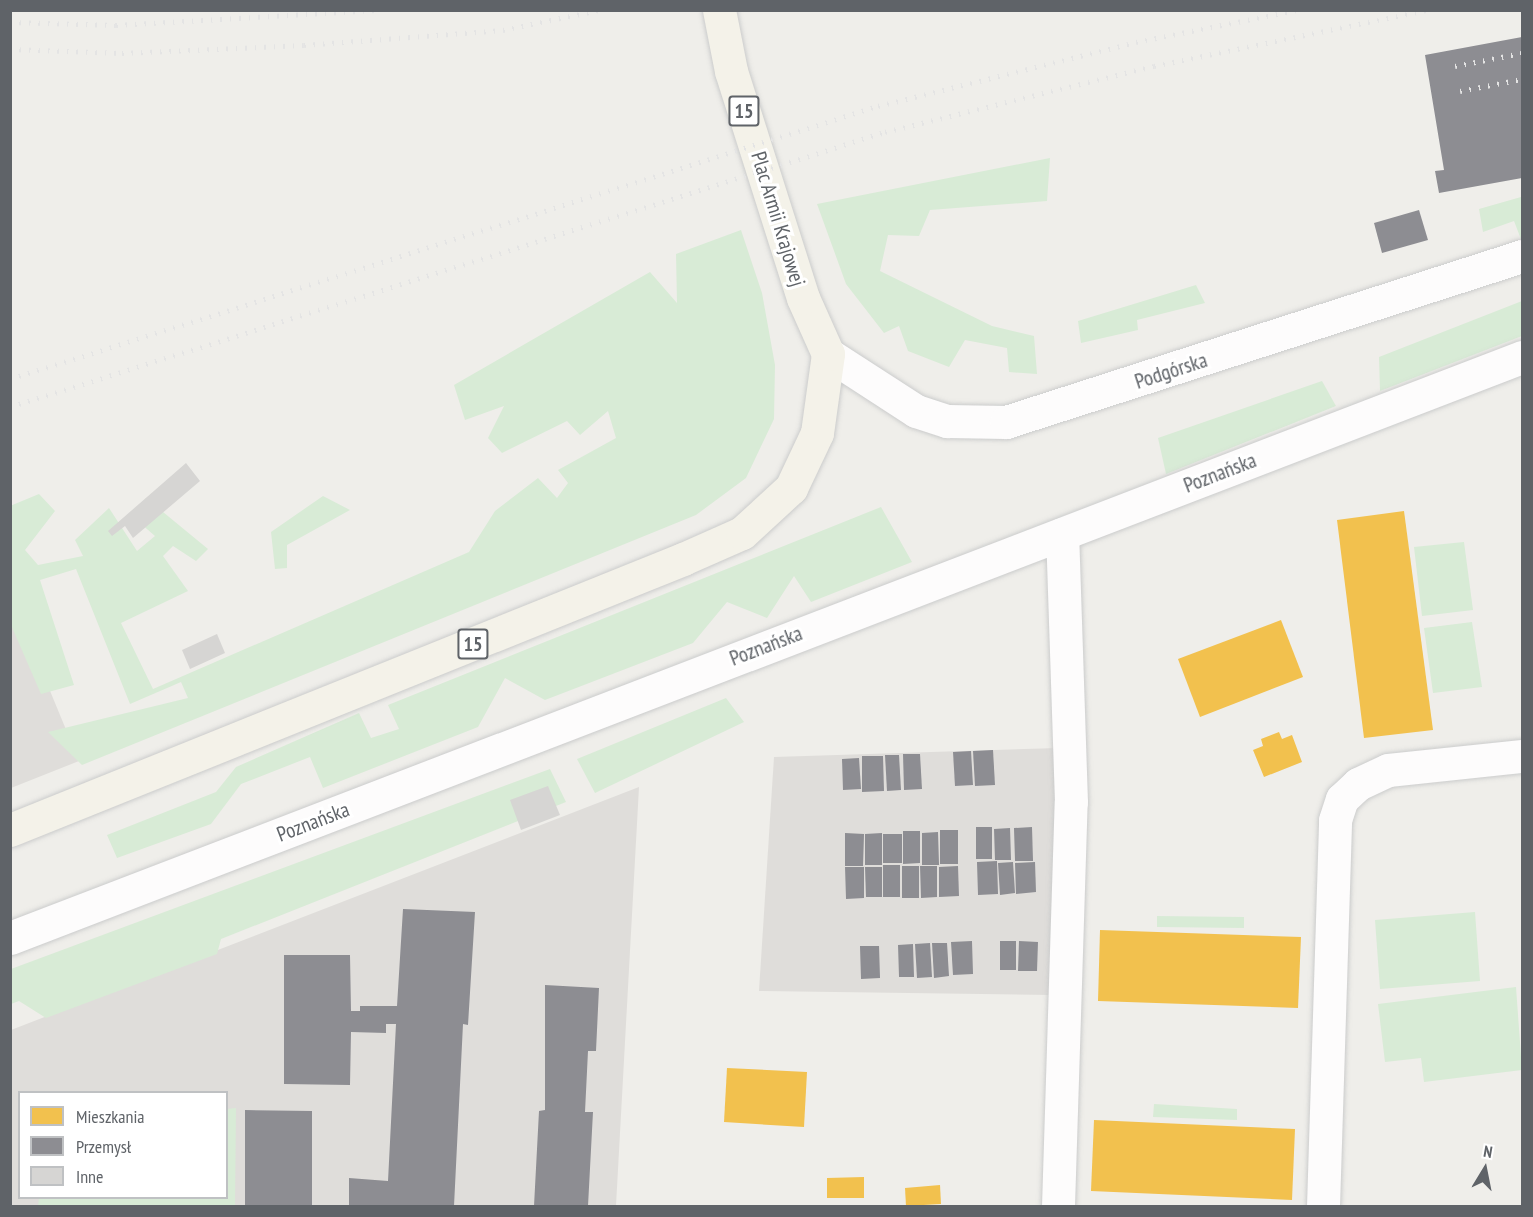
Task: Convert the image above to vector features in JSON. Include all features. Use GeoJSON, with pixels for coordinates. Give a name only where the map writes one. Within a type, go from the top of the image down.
{"type":"FeatureCollection","features":[{"type":"Feature","properties":{"kind":"main road","name":"Plac Armii Krajowej"},"geometry":{"type":"LineString","coordinates":[[719,10],[731,71],[803,298],[828,354]]}},
{"type":"Feature","properties":{"kind":"main road","name":"15"},"geometry":{"type":"LineString","coordinates":[[10,830],[742,532],[775,506],[803,468],[825,404],[828,354]]}},
{"type":"Feature","properties":{"kind":"street","name":"Podgórska"},"geometry":{"type":"LineString","coordinates":[[828,354],[916,411],[947,421],[1006,422],[1522,256]]}},
{"type":"Feature","properties":{"kind":"street","name":"Poznańska"},"geometry":{"type":"LineString","coordinates":[[10,938],[1522,357]]}},
{"type":"Feature","properties":{"kind":"street"},"geometry":{"type":"LineString","coordinates":[[1058,1206],[1071,802],[1062,534]]}},
{"type":"Feature","properties":{"kind":"street"},"geometry":{"type":"LineString","coordinates":[[1323,1206],[1335,820],[1342,799],[1358,784],[1388,770],[1522,756]]}},
{"type":"Feature","properties":{"kind":"shaded area"},"geometry":{"type":"Polygon","coordinates":[[[10,594],[79,761],[11,788],[10,788],[10,594]]]}},
{"type":"Feature","properties":{"kind":"shaded area"},"geometry":{"type":"Polygon","coordinates":[[[1058,748],[1051,995],[759,991],[774,757],[1058,748]]]}},
{"type":"Feature","properties":{"kind":"shaded area"},"geometry":{"type":"Polygon","coordinates":[[[639,787],[616,1206],[11,1206],[11,1030],[639,787]]]}},
{"type":"Feature","properties":{"kind":"green space"},"geometry":{"type":"Polygon","coordinates":[[[1050,158],[1047,201],[930,210],[919,236],[888,235],[880,271],[992,326],[1034,336],[1037,374],[1009,372],[1007,348],[965,340],[949,367],[908,351],[899,326],[884,333],[846,284],[817,204],[1050,158]]]}},
{"type":"Feature","properties":{"kind":"green space"},"geometry":{"type":"Polygon","coordinates":[[[1521,197],[1522,242],[1514,221],[1483,232],[1479,209],[1521,197]]]}},
{"type":"Feature","properties":{"kind":"green space"},"geometry":{"type":"Polygon","coordinates":[[[741,230],[762,293],[775,365],[774,419],[746,478],[696,515],[82,765],[48,732],[188,698],[181,682],[130,704],[76,569],[40,580],[74,685],[41,694],[11,625],[10,506],[39,494],[55,511],[25,550],[38,565],[83,556],[75,540],[109,508],[137,551],[155,536],[132,516],[146,498],[208,549],[196,561],[173,546],[163,556],[188,591],[121,623],[153,689],[469,552],[495,511],[538,478],[557,498],[568,483],[558,470],[616,438],[608,411],[580,435],[567,421],[502,453],[488,438],[504,406],[465,420],[454,385],[650,272],[677,303],[676,254],[741,230]]]}},
{"type":"Feature","properties":{"kind":"green space"},"geometry":{"type":"Polygon","coordinates":[[[1196,285],[1205,303],[1137,320],[1138,330],[1081,343],[1078,321],[1196,285]]]}},
{"type":"Feature","properties":{"kind":"green space"},"geometry":{"type":"Polygon","coordinates":[[[1522,301],[1522,336],[1380,391],[1379,357],[1522,301]]]}},
{"type":"Feature","properties":{"kind":"green space"},"geometry":{"type":"Polygon","coordinates":[[[1322,381],[1336,406],[1166,474],[1158,438],[1322,381]]]}},
{"type":"Feature","properties":{"kind":"green space"},"geometry":{"type":"Polygon","coordinates":[[[323,496],[350,510],[287,545],[287,568],[275,569],[271,532],[323,496]]]}},
{"type":"Feature","properties":{"kind":"green space"},"geometry":{"type":"Polygon","coordinates":[[[881,507],[912,562],[811,602],[794,576],[767,618],[727,602],[693,643],[545,700],[505,678],[478,727],[323,788],[310,757],[241,784],[211,824],[117,858],[107,835],[216,792],[236,767],[359,713],[371,738],[399,729],[388,705],[881,507]]]}},
{"type":"Feature","properties":{"kind":"green space"},"geometry":{"type":"Polygon","coordinates":[[[1464,542],[1473,610],[1422,616],[1414,547],[1464,542]]]}},
{"type":"Feature","properties":{"kind":"green space"},"geometry":{"type":"Polygon","coordinates":[[[1472,622],[1482,687],[1433,693],[1424,628],[1472,622]]]}},
{"type":"Feature","properties":{"kind":"green space"},"geometry":{"type":"Polygon","coordinates":[[[726,698],[744,722],[595,793],[577,759],[726,698]]]}},
{"type":"Feature","properties":{"kind":"green space"},"geometry":{"type":"Polygon","coordinates":[[[550,769],[566,802],[221,939],[217,954],[46,1018],[19,1001],[11,1004],[11,969],[550,769]]]}},
{"type":"Feature","properties":{"kind":"green space"},"geometry":{"type":"Polygon","coordinates":[[[1475,912],[1480,981],[1380,989],[1375,920],[1475,912]]]}},
{"type":"Feature","properties":{"kind":"green space"},"geometry":{"type":"Polygon","coordinates":[[[1157,916],[1244,917],[1244,928],[1157,927],[1157,916]]]}},
{"type":"Feature","properties":{"kind":"green space"},"geometry":{"type":"Polygon","coordinates":[[[1516,987],[1522,1070],[1424,1082],[1421,1058],[1385,1062],[1378,1004],[1516,987]]]}},
{"type":"Feature","properties":{"kind":"green space"},"geometry":{"type":"Polygon","coordinates":[[[1154,1104],[1237,1109],[1237,1120],[1153,1117],[1154,1104]]]}},
{"type":"Feature","properties":{"kind":"green space"},"geometry":{"type":"Polygon","coordinates":[[[236,1108],[235,1206],[38,1206],[39,1199],[228,1199],[228,1109],[236,1108]]]}},
{"type":"Feature","properties":{"kind":"building: Mieszkania"},"geometry":{"type":"Polygon","coordinates":[[[1404,511],[1433,730],[1364,738],[1337,520],[1404,511]]]}},
{"type":"Feature","properties":{"kind":"building: Mieszkania"},"geometry":{"type":"Polygon","coordinates":[[[1281,620],[1303,677],[1200,717],[1178,659],[1281,620]]]}},
{"type":"Feature","properties":{"kind":"building: Mieszkania"},"geometry":{"type":"Polygon","coordinates":[[[1279,732],[1282,739],[1292,735],[1302,762],[1264,777],[1253,750],[1263,746],[1261,739],[1279,732]]]}},
{"type":"Feature","properties":{"kind":"building: Mieszkania"},"geometry":{"type":"Polygon","coordinates":[[[1100,930],[1301,937],[1298,1008],[1098,1001],[1100,930]]]}},
{"type":"Feature","properties":{"kind":"building: Mieszkania"},"geometry":{"type":"Polygon","coordinates":[[[727,1068],[807,1072],[804,1127],[724,1122],[727,1068]]]}},
{"type":"Feature","properties":{"kind":"building: Mieszkania"},"geometry":{"type":"Polygon","coordinates":[[[1094,1120],[1295,1129],[1292,1200],[1091,1191],[1094,1120]]]}},
{"type":"Feature","properties":{"kind":"building: Mieszkania"},"geometry":{"type":"Polygon","coordinates":[[[864,1177],[864,1198],[827,1198],[827,1178],[864,1177]]]}},
{"type":"Feature","properties":{"kind":"building: Mieszkania"},"geometry":{"type":"Polygon","coordinates":[[[940,1185],[941,1204],[906,1206],[905,1188],[940,1185]]]}},
{"type":"Feature","properties":{"kind":"building: Przemysł"},"geometry":{"type":"Polygon","coordinates":[[[1522,37],[1522,178],[1439,193],[1435,171],[1444,170],[1425,55],[1522,37]]]}},
{"type":"Feature","properties":{"kind":"building: Przemysł"},"geometry":{"type":"Polygon","coordinates":[[[1419,210],[1428,240],[1382,253],[1374,223],[1419,210]]]}},
{"type":"Feature","properties":{"kind":"building: Przemysł"},"geometry":{"type":"Polygon","coordinates":[[[993,750],[995,785],[975,786],[973,751],[993,750]]]}},
{"type":"Feature","properties":{"kind":"building: Przemysł"},"geometry":{"type":"Polygon","coordinates":[[[971,751],[973,785],[955,786],[953,752],[971,751]]]}},
{"type":"Feature","properties":{"kind":"building: Przemysł"},"geometry":{"type":"Polygon","coordinates":[[[903,754],[920,754],[922,789],[904,790],[903,754]]]}},
{"type":"Feature","properties":{"kind":"building: Przemysł"},"geometry":{"type":"Polygon","coordinates":[[[885,755],[899,755],[901,790],[887,791],[885,755]]]}},
{"type":"Feature","properties":{"kind":"building: Przemysł"},"geometry":{"type":"Polygon","coordinates":[[[862,756],[883,756],[884,791],[862,792],[862,756]]]}},
{"type":"Feature","properties":{"kind":"building: Przemysł"},"geometry":{"type":"Polygon","coordinates":[[[859,758],[861,789],[843,790],[842,759],[859,758]]]}},
{"type":"Feature","properties":{"kind":"building: Przemysł"},"geometry":{"type":"Polygon","coordinates":[[[976,827],[992,827],[992,859],[976,859],[976,827]]]}},
{"type":"Feature","properties":{"kind":"building: Przemysł"},"geometry":{"type":"Polygon","coordinates":[[[1032,827],[1033,861],[1015,861],[1014,828],[1032,827]]]}},
{"type":"Feature","properties":{"kind":"building: Przemysł"},"geometry":{"type":"Polygon","coordinates":[[[1010,828],[1011,860],[995,860],[994,829],[1010,828]]]}},
{"type":"Feature","properties":{"kind":"building: Przemysł"},"geometry":{"type":"Polygon","coordinates":[[[940,830],[958,830],[958,864],[940,864],[940,830]]]}},
{"type":"Feature","properties":{"kind":"building: Przemysł"},"geometry":{"type":"Polygon","coordinates":[[[903,831],[920,831],[920,863],[903,864],[903,831]]]}},
{"type":"Feature","properties":{"kind":"building: Przemysł"},"geometry":{"type":"Polygon","coordinates":[[[938,832],[939,865],[922,865],[922,833],[938,832]]]}},
{"type":"Feature","properties":{"kind":"building: Przemysł"},"geometry":{"type":"Polygon","coordinates":[[[845,833],[864,834],[863,866],[845,866],[845,833]]]}},
{"type":"Feature","properties":{"kind":"building: Przemysł"},"geometry":{"type":"Polygon","coordinates":[[[882,833],[882,865],[865,865],[865,834],[882,833]]]}},
{"type":"Feature","properties":{"kind":"building: Przemysł"},"geometry":{"type":"Polygon","coordinates":[[[883,834],[902,834],[902,863],[883,863],[883,834]]]}},
{"type":"Feature","properties":{"kind":"building: Przemysł"},"geometry":{"type":"Polygon","coordinates":[[[997,861],[998,894],[978,895],[977,862],[997,861]]]}},
{"type":"Feature","properties":{"kind":"building: Przemysł"},"geometry":{"type":"Polygon","coordinates":[[[1013,862],[1015,893],[1000,895],[998,863],[1013,862]]]}},
{"type":"Feature","properties":{"kind":"building: Przemysł"},"geometry":{"type":"Polygon","coordinates":[[[1035,862],[1036,892],[1016,894],[1015,863],[1035,862]]]}},
{"type":"Feature","properties":{"kind":"building: Przemysł"},"geometry":{"type":"Polygon","coordinates":[[[883,865],[900,865],[900,897],[883,897],[883,865]]]}},
{"type":"Feature","properties":{"kind":"building: Przemysł"},"geometry":{"type":"Polygon","coordinates":[[[902,866],[919,866],[919,898],[902,898],[902,866]]]}},
{"type":"Feature","properties":{"kind":"building: Przemysł"},"geometry":{"type":"Polygon","coordinates":[[[920,866],[937,866],[937,897],[921,898],[920,866]]]}},
{"type":"Feature","properties":{"kind":"building: Przemysł"},"geometry":{"type":"Polygon","coordinates":[[[958,866],[959,896],[939,897],[939,867],[958,866]]]}},
{"type":"Feature","properties":{"kind":"building: Przemysł"},"geometry":{"type":"Polygon","coordinates":[[[845,867],[864,867],[864,898],[846,899],[845,867]]]}},
{"type":"Feature","properties":{"kind":"building: Przemysł"},"geometry":{"type":"Polygon","coordinates":[[[865,867],[882,867],[882,897],[866,897],[865,867]]]}},
{"type":"Feature","properties":{"kind":"building: Przemysł"},"geometry":{"type":"Polygon","coordinates":[[[403,909],[475,912],[468,1025],[463,1024],[454,1206],[349,1206],[349,1178],[388,1181],[396,1024],[386,1024],[386,1033],[351,1032],[350,1085],[284,1084],[284,955],[350,955],[351,1011],[360,1011],[360,1006],[397,1006],[403,909]]]}},
{"type":"Feature","properties":{"kind":"building: Przemysł"},"geometry":{"type":"Polygon","coordinates":[[[972,941],[973,974],[953,975],[951,942],[972,941]]]}},
{"type":"Feature","properties":{"kind":"building: Przemysł"},"geometry":{"type":"Polygon","coordinates":[[[1000,941],[1016,941],[1016,970],[1000,970],[1000,941]]]}},
{"type":"Feature","properties":{"kind":"building: Przemysł"},"geometry":{"type":"Polygon","coordinates":[[[1019,941],[1038,942],[1037,971],[1018,971],[1019,941]]]}},
{"type":"Feature","properties":{"kind":"building: Przemysł"},"geometry":{"type":"Polygon","coordinates":[[[930,943],[932,977],[917,978],[915,944],[930,943]]]}},
{"type":"Feature","properties":{"kind":"building: Przemysł"},"geometry":{"type":"Polygon","coordinates":[[[932,943],[947,943],[949,976],[934,978],[932,943]]]}},
{"type":"Feature","properties":{"kind":"building: Przemysł"},"geometry":{"type":"Polygon","coordinates":[[[913,944],[914,977],[899,977],[898,945],[913,944]]]}},
{"type":"Feature","properties":{"kind":"building: Przemysł"},"geometry":{"type":"Polygon","coordinates":[[[860,946],[879,946],[880,978],[861,979],[860,946]]]}},
{"type":"Feature","properties":{"kind":"building: Przemysł"},"geometry":{"type":"Polygon","coordinates":[[[545,985],[599,988],[596,1051],[588,1051],[585,1112],[593,1112],[588,1206],[534,1206],[539,1111],[545,1110],[545,985]]]}},
{"type":"Feature","properties":{"kind":"building: Przemysł"},"geometry":{"type":"Polygon","coordinates":[[[245,1110],[312,1111],[312,1206],[245,1206],[245,1110]]]}},
{"type":"Feature","properties":{"kind":"building: Inne"},"geometry":{"type":"Polygon","coordinates":[[[186,463],[200,481],[133,538],[125,526],[112,536],[108,531],[186,463]]]}},
{"type":"Feature","properties":{"kind":"building: Inne"},"geometry":{"type":"Polygon","coordinates":[[[217,634],[225,653],[190,669],[182,650],[217,634]]]}},
{"type":"Feature","properties":{"kind":"building: Inne"},"geometry":{"type":"Polygon","coordinates":[[[548,786],[560,815],[521,830],[510,800],[548,786]]]}},
{"type":"Feature","properties":{"kind":"railway"},"geometry":{"type":"LineString","coordinates":[[10,22],[116,25],[377,10]]}},
{"type":"Feature","properties":{"kind":"railway"},"geometry":{"type":"LineString","coordinates":[[10,49],[122,53],[304,45],[503,30],[599,10]]}},
{"type":"Feature","properties":{"kind":"railway"},"geometry":{"type":"LineString","coordinates":[[10,379],[878,106],[1136,42],[1297,10]]}},
{"type":"Feature","properties":{"kind":"railway"},"geometry":{"type":"LineString","coordinates":[[10,407],[885,132],[1154,66],[1426,10]]}},
{"type":"Feature","properties":{"kind":"railway"},"geometry":{"type":"LineString","coordinates":[[1455,66],[1522,53]]}},
{"type":"Feature","properties":{"kind":"railway"},"geometry":{"type":"LineString","coordinates":[[1460,91],[1522,79]]}}]}
